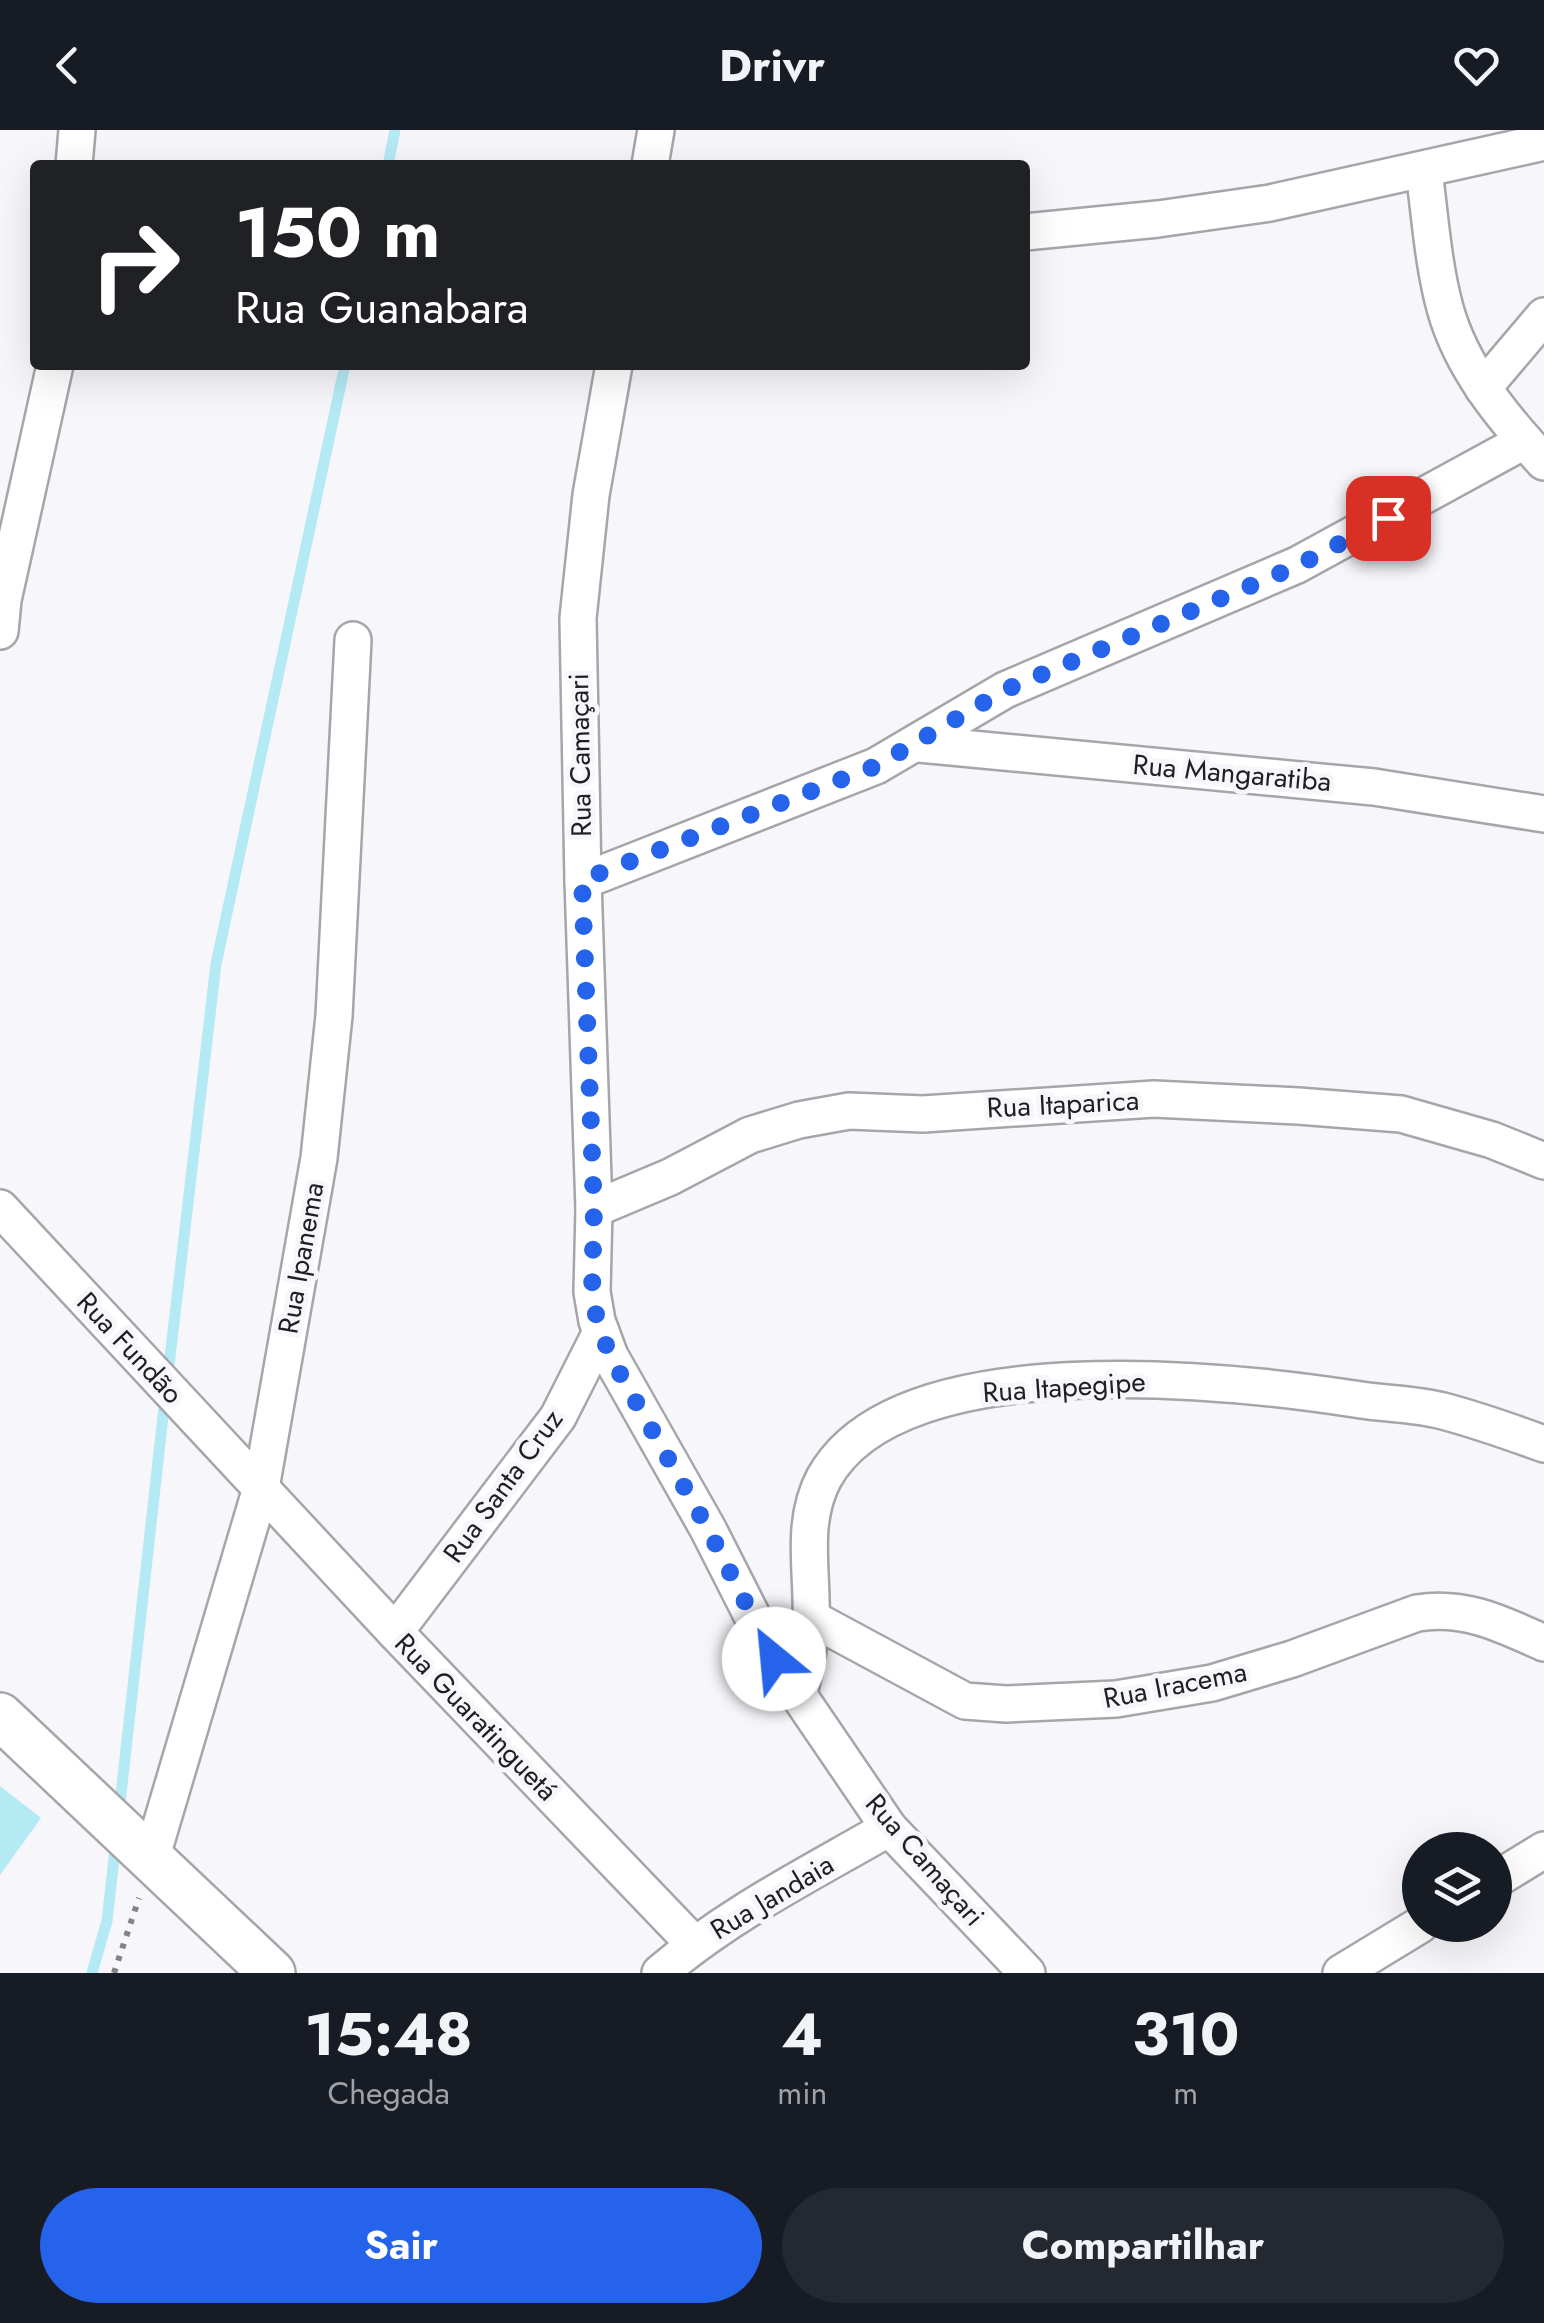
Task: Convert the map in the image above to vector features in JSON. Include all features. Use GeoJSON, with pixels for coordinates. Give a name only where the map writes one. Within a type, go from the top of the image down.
{"type":"FeatureCollection","features":[{"type":"Feature","properties":{"kind":"street"},"geometry":{"type":"LineString","coordinates":[[74,160],[77,130]]}},
{"type":"Feature","properties":{"kind":"street"},"geometry":{"type":"LineString","coordinates":[[651,160],[656,130]]}},
{"type":"Feature","properties":{"kind":"street"},"geometry":{"type":"LineString","coordinates":[[1030,232],[1158,220],[1270,203],[1544,142]]}},
{"type":"Feature","properties":{"kind":"street"},"geometry":{"type":"LineString","coordinates":[[582,880],[841,781],[918,744],[1005,690],[1297,566],[1534,452],[1483,388],[1445,309],[1424,171]]}},
{"type":"Feature","properties":{"kind":"street"},"geometry":{"type":"LineString","coordinates":[[1483,388],[1544,316]]}},
{"type":"Feature","properties":{"kind":"street"},"geometry":{"type":"LineString","coordinates":[[0,630],[3,600],[54,370]]}},
{"type":"Feature","properties":{"kind":"street","name":"Rua Camaçari"},"geometry":{"type":"LineString","coordinates":[[613,370],[591,495],[578,618],[582,880],[594,1209],[592,1292],[601,1332],[610,1356],[708,1529],[763,1641],[798,1694],[890,1828],[1027,1973]]}},
{"type":"Feature","properties":{"kind":"street"},"geometry":{"type":"LineString","coordinates":[[0,507],[18,542]]}},
{"type":"Feature","properties":{"kind":"street","name":"Rua Ipanema"},"geometry":{"type":"LineString","coordinates":[[151,1859],[261,1488],[319,1158],[334,1016],[353,640]]}},
{"type":"Feature","properties":{"kind":"street","name":"Rua Mangaratiba"},"geometry":{"type":"LineString","coordinates":[[918,744],[1374,786],[1544,814]]}},
{"type":"Feature","properties":{"kind":"street","name":"Rua Itaparica"},"geometry":{"type":"LineString","coordinates":[[594,1209],[670,1177],[750,1135],[799,1120],[849,1111],[924,1114],[1154,1098],[1298,1106],[1401,1114],[1492,1140],[1544,1161]]}},
{"type":"Feature","properties":{"kind":"street","name":"Rua Fundão"},"geometry":{"type":"LineString","coordinates":[[0,1208],[261,1488]]}},
{"type":"Feature","properties":{"kind":"street","name":"Rua Santa Cruz"},"geometry":{"type":"LineString","coordinates":[[395,1632],[558,1416],[601,1332]]}},
{"type":"Feature","properties":{"kind":"street","name":"Rua Itapegipe"},"geometry":{"type":"LineString","coordinates":[[798,1694],[811,1618],[808,1541],[823,1480],[842,1452],[869,1430],[902,1413],[960,1394],[997,1387],[1112,1379],[1252,1384],[1440,1410],[1544,1444]]}},
{"type":"Feature","properties":{"kind":"street","name":"Rua Guaratinguetá"},"geometry":{"type":"LineString","coordinates":[[261,1488],[694,1944]]}},
{"type":"Feature","properties":{"kind":"street","name":"Rua Iracema"},"geometry":{"type":"LineString","coordinates":[[811,1618],[965,1701],[1006,1704],[1116,1699],[1212,1683],[1292,1660],[1417,1613],[1438,1609],[1490,1620],[1544,1643]]}},
{"type":"Feature","properties":{"kind":"street"},"geometry":{"type":"LineString","coordinates":[[0,1716],[272,1973]]}},
{"type":"Feature","properties":{"kind":"street","name":"Rua Jandaia"},"geometry":{"type":"LineString","coordinates":[[660,1973],[694,1944],[770,1896],[890,1828]]}},
{"type":"Feature","properties":{"kind":"street"},"geometry":{"type":"LineString","coordinates":[[1512,1870],[1544,1850]]}},
{"type":"Feature","properties":{"kind":"street"},"geometry":{"type":"LineString","coordinates":[[1341,1973],[1402,1936]]}},
{"type":"Feature","properties":{"kind":"path"},"geometry":{"type":"LineString","coordinates":[[114,1973],[151,1859]]}},
{"type":"Feature","properties":{"kind":"water"},"geometry":{"type":"Polygon","coordinates":[[[0,1786],[41,1818],[0,1875],[0,1786]]]}},
{"type":"Feature","properties":{"kind":"waterway"},"geometry":{"type":"LineString","coordinates":[[389,160],[395,130]]}},
{"type":"Feature","properties":{"kind":"waterway"},"geometry":{"type":"LineString","coordinates":[[168,1374],[216,964],[344,370]]}},
{"type":"Feature","properties":{"kind":"waterway"},"geometry":{"type":"LineString","coordinates":[[119,1812],[165,1398]]}},
{"type":"Feature","properties":{"kind":"waterway"},"geometry":{"type":"LineString","coordinates":[[92,1973],[107,1921],[116,1840]]}},
{"type":"Feature","properties":{"kind":"route"},"geometry":{"type":"LineString","coordinates":[[774,1659],[708,1529],[610,1356],[593,1306],[594,1209],[582,880],[876,766],[1005,690],[1297,566],[1388,518]]}}]}
